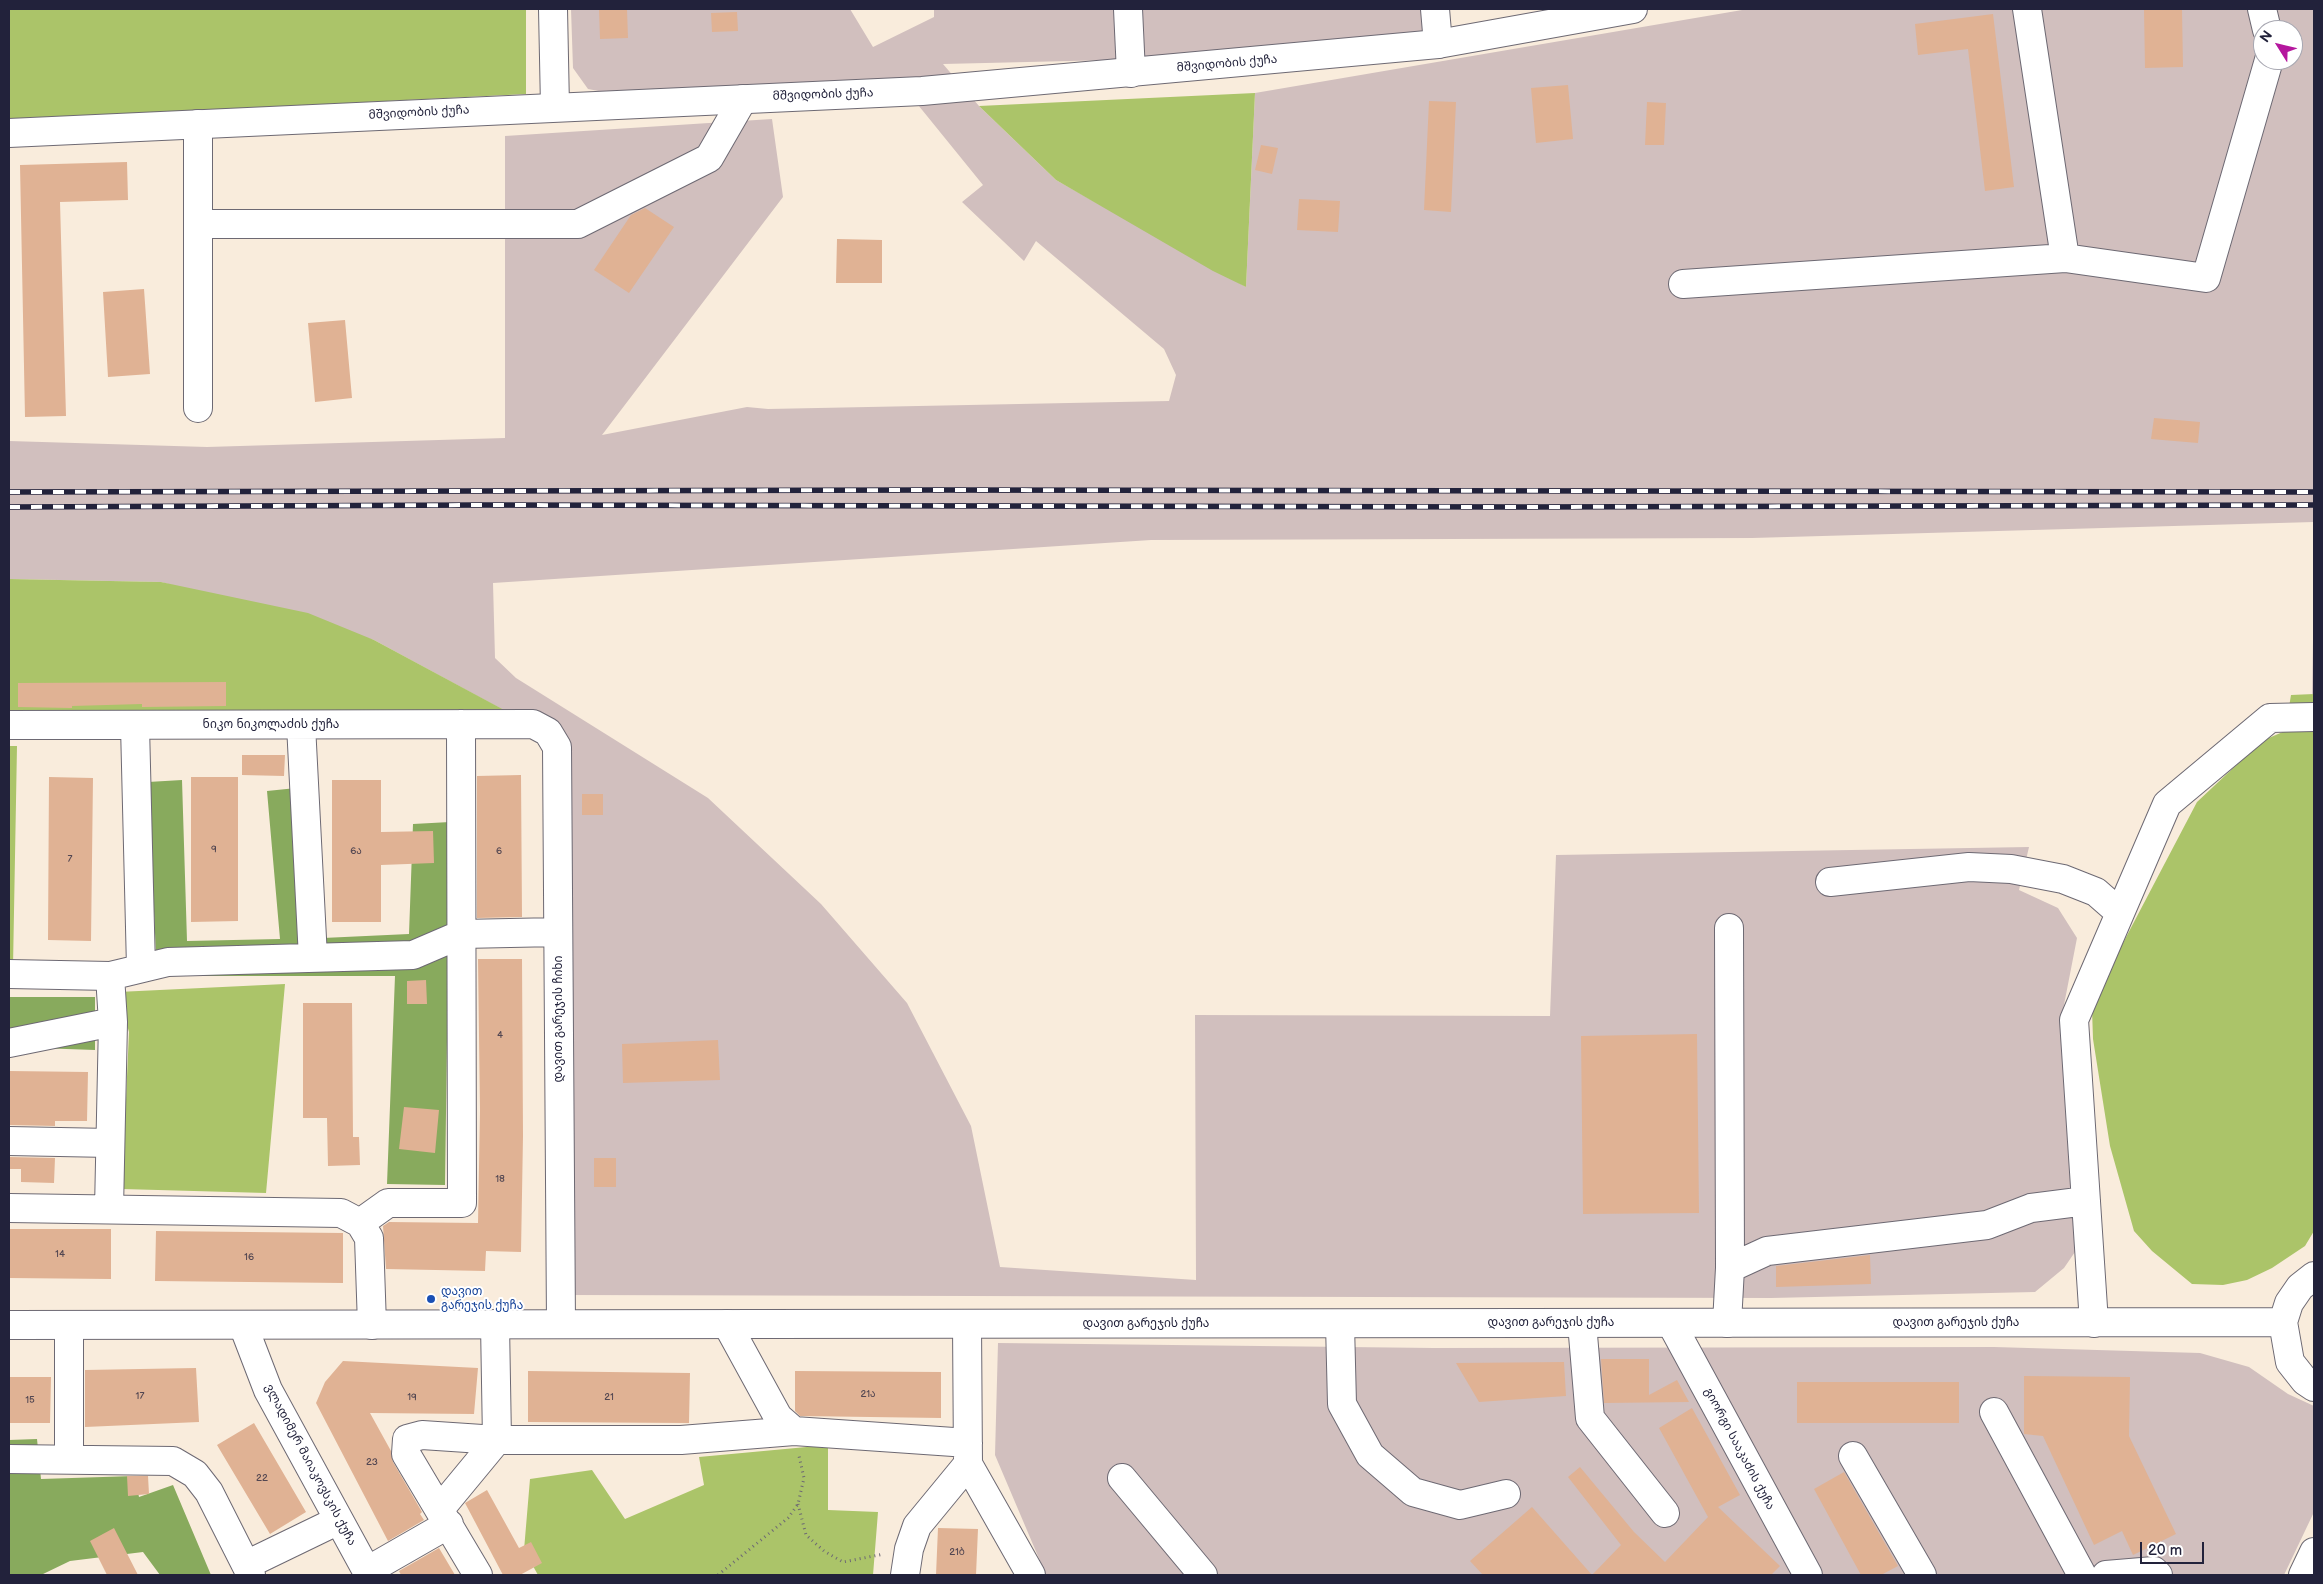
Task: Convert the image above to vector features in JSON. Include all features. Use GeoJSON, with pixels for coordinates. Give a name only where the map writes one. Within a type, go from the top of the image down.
{"type":"FeatureCollection","features":[{"type":"Feature","properties":{"kind":"main road"},"geometry":{"type":"LineString","coordinates":[[553,9],[555,107]]}},
{"type":"Feature","properties":{"kind":"main road"},"geometry":{"type":"LineString","coordinates":[[1128,9],[1131,73]]}},
{"type":"Feature","properties":{"kind":"main road"},"geometry":{"type":"LineString","coordinates":[[1435,9],[1438,44]]}},
{"type":"Feature","properties":{"kind":"main road","name":"მშვიდობის ქუჩა"},"geometry":{"type":"LineString","coordinates":[[9,133],[922,91],[1438,44],[1633,9]]}},
{"type":"Feature","properties":{"kind":"main road"},"geometry":{"type":"LineString","coordinates":[[2028,9],[2065,258]]}},
{"type":"Feature","properties":{"kind":"main road"},"geometry":{"type":"LineString","coordinates":[[1683,284],[2065,258],[2206,278],[2266,70]]}},
{"type":"Feature","properties":{"kind":"main road"},"geometry":{"type":"LineString","coordinates":[[198,224],[578,224],[709,158],[743,99]]}},
{"type":"Feature","properties":{"kind":"main road"},"geometry":{"type":"LineString","coordinates":[[198,124],[198,408]]}},
{"type":"Feature","properties":{"kind":"main road"},"geometry":{"type":"LineString","coordinates":[[2094,1322],[2074,1020],[2167,804],[2270,718],[2314,717]]}},
{"type":"Feature","properties":{"kind":"main road"},"geometry":{"type":"LineString","coordinates":[[360,1223],[388,1204],[462,1203],[461,724]]}},
{"type":"Feature","properties":{"kind":"main road","name":"ნიკო ნიკოლაძის ქუჩა"},"geometry":{"type":"LineString","coordinates":[[9,725],[534,724]]}},
{"type":"Feature","properties":{"kind":"main road","name":"დავით გარეჯის ჩიხი"},"geometry":{"type":"LineString","coordinates":[[534,724],[548,732],[557,747],[561,1324]]}},
{"type":"Feature","properties":{"kind":"main road"},"geometry":{"type":"LineString","coordinates":[[300,725],[313,958]]}},
{"type":"Feature","properties":{"kind":"main road"},"geometry":{"type":"LineString","coordinates":[[135,726],[141,968]]}},
{"type":"Feature","properties":{"kind":"main road"},"geometry":{"type":"LineString","coordinates":[[1830,882],[1969,866],[2011,869],[2063,879],[2096,892],[2120,913]]}},
{"type":"Feature","properties":{"kind":"main road"},"geometry":{"type":"LineString","coordinates":[[1727,1323],[1730,1268],[1729,928]]}},
{"type":"Feature","properties":{"kind":"main road"},"geometry":{"type":"LineString","coordinates":[[9,974],[110,976],[168,962],[413,955],[462,934],[558,932]]}},
{"type":"Feature","properties":{"kind":"main road"},"geometry":{"type":"LineString","coordinates":[[110,976],[113,1022],[110,1209]]}},
{"type":"Feature","properties":{"kind":"main road"},"geometry":{"type":"LineString","coordinates":[[9,1043],[113,1022]]}},
{"type":"Feature","properties":{"kind":"main road"},"geometry":{"type":"LineString","coordinates":[[9,1141],[110,1143]]}},
{"type":"Feature","properties":{"kind":"main road"},"geometry":{"type":"LineString","coordinates":[[1730,1268],[1767,1251],[1987,1225],[2031,1208],[2086,1201]]}},
{"type":"Feature","properties":{"kind":"main road"},"geometry":{"type":"LineString","coordinates":[[9,1208],[341,1212],[360,1223],[369,1238],[372,1324]]}},
{"type":"Feature","properties":{"kind":"main road"},"geometry":{"type":"LineString","coordinates":[[2314,1276],[2300,1287],[2290,1303],[2283,1322],[2290,1362],[2305,1381],[2314,1387]]}},
{"type":"Feature","properties":{"kind":"main road","name":"დავით გარეჯის ქუჩა"},"geometry":{"type":"LineString","coordinates":[[9,1325],[2283,1322]]}},
{"type":"Feature","properties":{"kind":"main road"},"geometry":{"type":"LineString","coordinates":[[1582,1323],[1590,1418],[1665,1513]]}},
{"type":"Feature","properties":{"kind":"main road","name":"გიორგი სააკაძის ქუჩა"},"geometry":{"type":"LineString","coordinates":[[1671,1323],[1808,1575]]}},
{"type":"Feature","properties":{"kind":"main road"},"geometry":{"type":"LineString","coordinates":[[368,1573],[444,1516],[496,1440],[495,1324]]}},
{"type":"Feature","properties":{"kind":"main road"},"geometry":{"type":"LineString","coordinates":[[727,1324],[778,1417],[794,1431]]}},
{"type":"Feature","properties":{"kind":"main road"},"geometry":{"type":"LineString","coordinates":[[967,1324],[968,1454],[1031,1575]]}},
{"type":"Feature","properties":{"kind":"main road"},"geometry":{"type":"LineString","coordinates":[[1340,1324],[1342,1404],[1370,1455],[1413,1492],[1460,1505],[1506,1494]]}},
{"type":"Feature","properties":{"kind":"main road"},"geometry":{"type":"LineString","coordinates":[[69,1325],[70,1460]]}},
{"type":"Feature","properties":{"kind":"main road","name":"ვლადიმერ მაიაკოვსკის ქუჩა"},"geometry":{"type":"LineString","coordinates":[[242,1325],[268,1390],[368,1573]]}},
{"type":"Feature","properties":{"kind":"main road"},"geometry":{"type":"LineString","coordinates":[[1994,1412],[2082,1575]]}},
{"type":"Feature","properties":{"kind":"main road"},"geometry":{"type":"LineString","coordinates":[[478,1575],[406,1454],[407,1439],[422,1435],[496,1440],[681,1440],[794,1431],[968,1454]]}},
{"type":"Feature","properties":{"kind":"main road"},"geometry":{"type":"LineString","coordinates":[[907,1562],[917,1526],[968,1454]]}},
{"type":"Feature","properties":{"kind":"main road"},"geometry":{"type":"LineString","coordinates":[[1853,1456],[1922,1575]]}},
{"type":"Feature","properties":{"kind":"main road"},"geometry":{"type":"LineString","coordinates":[[9,1459],[173,1461],[195,1474],[209,1492],[249,1570],[339,1520]]}},
{"type":"Feature","properties":{"kind":"main road"},"geometry":{"type":"LineString","coordinates":[[1122,1478],[1203,1575]]}},
{"type":"Feature","properties":{"kind":"main road"},"geometry":{"type":"LineString","coordinates":[[2303,1575],[2314,1552]]}},
{"type":"Feature","properties":{"kind":"main road"},"geometry":{"type":"LineString","coordinates":[[2106,1575],[2154,1571],[2158,1575]]}},
{"type":"Feature","properties":{"kind":"path"},"geometry":{"type":"LineString","coordinates":[[718,1575],[788,1518],[798,1504],[804,1478],[794,1431]]}},
{"type":"Feature","properties":{"kind":"path"},"geometry":{"type":"LineString","coordinates":[[798,1504],[806,1535],[824,1550],[843,1562],[907,1562]]}},
{"type":"Feature","properties":{"kind":"shaded area"},"geometry":{"type":"Polygon","coordinates":[[[571,9],[850,9],[873,47],[934,17],[934,9],[1449,9],[1450,31],[1112,60],[943,64],[979,106],[1056,180],[1246,287],[1255,93],[1748,9],[2314,9],[2314,522],[1752,538],[1151,540],[493,583],[495,658],[516,678],[708,798],[821,904],[907,1003],[971,1126],[1000,1267],[1196,1280],[1195,1015],[1550,1016],[1556,855],[2029,847],[2019,890],[2058,908],[2077,938],[2063,1010],[2074,1186],[2071,1203],[2077,1249],[2064,1268],[2035,1292],[1771,1298],[571,1295],[568,745],[374,640],[161,582],[9,579],[9,441],[207,447],[505,438],[505,136],[772,119],[783,197],[602,435],[747,407],[768,409],[1169,401],[1176,375],[1164,349],[1036,241],[1024,261],[962,202],[983,185],[897,79],[609,93],[588,89],[573,68],[571,9]]]}},
{"type":"Feature","properties":{"kind":"shaded area"},"geometry":{"type":"Polygon","coordinates":[[[2314,585],[2314,694],[2312,694],[2314,585]]]}},
{"type":"Feature","properties":{"kind":"shaded area"},"geometry":{"type":"Polygon","coordinates":[[[998,1343],[1434,1348],[1994,1347],[2200,1353],[2249,1367],[2288,1394],[2314,1406],[2314,1512],[2284,1575],[1046,1575],[995,1455],[998,1343]]]}},
{"type":"Feature","properties":{"kind":"green space"},"geometry":{"type":"Polygon","coordinates":[[[9,9],[526,9],[526,94],[9,120],[9,9]]]}},
{"type":"Feature","properties":{"kind":"green space"},"geometry":{"type":"Polygon","coordinates":[[[1255,93],[1246,287],[1213,271],[1056,180],[979,106],[1255,93]]]}},
{"type":"Feature","properties":{"kind":"green space"},"geometry":{"type":"Polygon","coordinates":[[[9,579],[161,582],[308,613],[374,640],[519,718],[9,719],[9,579]]]}},
{"type":"Feature","properties":{"kind":"green space"},"geometry":{"type":"Polygon","coordinates":[[[2314,694],[2314,1231],[2305,1246],[2272,1268],[2247,1280],[2223,1285],[2192,1284],[2152,1251],[2134,1231],[2110,1146],[2093,1039],[2092,1009],[2113,962],[2197,802],[2262,741],[2285,731],[2291,695],[2314,694]]]}},
{"type":"Feature","properties":{"kind":"green space"},"geometry":{"type":"Polygon","coordinates":[[[9,746],[17,746],[13,967],[9,967],[9,746]]]}},
{"type":"Feature","properties":{"kind":"green space"},"geometry":{"type":"Polygon","coordinates":[[[182,780],[187,941],[280,939],[267,791],[316,786],[323,938],[409,934],[413,824],[450,822],[445,1185],[387,1184],[395,976],[157,976],[148,782],[182,780]]]}},
{"type":"Feature","properties":{"kind":"green space"},"geometry":{"type":"Polygon","coordinates":[[[285,984],[266,1193],[122,1189],[129,1032],[118,992],[285,984]]]}},
{"type":"Feature","properties":{"kind":"green space"},"geometry":{"type":"Polygon","coordinates":[[[9,997],[95,997],[95,1050],[9,1047],[9,997]]]}},
{"type":"Feature","properties":{"kind":"green space"},"geometry":{"type":"Polygon","coordinates":[[[37,1439],[41,1479],[134,1476],[139,1497],[173,1485],[211,1575],[160,1575],[143,1552],[70,1561],[41,1575],[9,1575],[9,1440],[37,1439]]]}},
{"type":"Feature","properties":{"kind":"green space"},"geometry":{"type":"Polygon","coordinates":[[[828,1445],[828,1510],[878,1512],[873,1575],[538,1575],[524,1550],[530,1479],[592,1470],[625,1519],[704,1485],[699,1457],[828,1445]]]}},
{"type":"Feature","properties":{"kind":"building"},"geometry":{"type":"Polygon","coordinates":[[[599,9],[627,9],[628,38],[600,39],[599,9]]]}},
{"type":"Feature","properties":{"kind":"building"},"geometry":{"type":"Polygon","coordinates":[[[2144,9],[2182,9],[2183,67],[2145,68],[2144,9]]]}},
{"type":"Feature","properties":{"kind":"building"},"geometry":{"type":"Polygon","coordinates":[[[737,12],[738,31],[712,32],[711,13],[737,12]]]}},
{"type":"Feature","properties":{"kind":"building"},"geometry":{"type":"Polygon","coordinates":[[[1993,14],[2014,187],[1985,191],[1968,49],[1918,55],[1915,24],[1993,14]]]}},
{"type":"Feature","properties":{"kind":"building"},"geometry":{"type":"Polygon","coordinates":[[[1568,85],[1573,139],[1536,143],[1531,88],[1568,85]]]}},
{"type":"Feature","properties":{"kind":"building"},"geometry":{"type":"Polygon","coordinates":[[[1429,101],[1456,102],[1451,212],[1424,210],[1429,101]]]}},
{"type":"Feature","properties":{"kind":"building"},"geometry":{"type":"Polygon","coordinates":[[[1647,102],[1666,103],[1664,145],[1645,145],[1647,102]]]}},
{"type":"Feature","properties":{"kind":"building"},"geometry":{"type":"Polygon","coordinates":[[[1261,145],[1278,148],[1272,174],[1255,170],[1261,145]]]}},
{"type":"Feature","properties":{"kind":"building"},"geometry":{"type":"Polygon","coordinates":[[[127,162],[128,200],[60,202],[66,416],[25,417],[20,165],[127,162]]]}},
{"type":"Feature","properties":{"kind":"building"},"geometry":{"type":"Polygon","coordinates":[[[1299,199],[1340,201],[1338,232],[1297,230],[1299,199]]]}},
{"type":"Feature","properties":{"kind":"building"},"geometry":{"type":"Polygon","coordinates":[[[645,208],[674,227],[629,293],[594,270],[631,215],[645,208]]]}},
{"type":"Feature","properties":{"kind":"building"},"geometry":{"type":"Polygon","coordinates":[[[837,239],[882,240],[882,283],[836,283],[837,239]]]}},
{"type":"Feature","properties":{"kind":"building"},"geometry":{"type":"Polygon","coordinates":[[[144,289],[150,374],[108,377],[103,292],[144,289]]]}},
{"type":"Feature","properties":{"kind":"building"},"geometry":{"type":"Polygon","coordinates":[[[345,320],[352,398],[315,402],[308,323],[345,320]]]}},
{"type":"Feature","properties":{"kind":"building"},"geometry":{"type":"Polygon","coordinates":[[[2154,418],[2200,422],[2198,443],[2151,439],[2154,418]]]}},
{"type":"Feature","properties":{"kind":"building"},"geometry":{"type":"Polygon","coordinates":[[[226,682],[226,706],[142,707],[142,704],[72,706],[72,708],[18,707],[18,683],[226,682]]]}},
{"type":"Feature","properties":{"kind":"building"},"geometry":{"type":"Polygon","coordinates":[[[242,755],[285,755],[284,776],[242,775],[242,755]]]}},
{"type":"Feature","properties":{"kind":"building"},"geometry":{"type":"Polygon","coordinates":[[[521,775],[522,917],[477,918],[477,776],[521,775]]]}},
{"type":"Feature","properties":{"kind":"building"},"geometry":{"type":"Polygon","coordinates":[[[49,777],[93,778],[91,941],[48,940],[49,777]]]}},
{"type":"Feature","properties":{"kind":"building"},"geometry":{"type":"Polygon","coordinates":[[[191,777],[238,777],[238,921],[191,922],[191,777]]]}},
{"type":"Feature","properties":{"kind":"building"},"geometry":{"type":"Polygon","coordinates":[[[332,780],[381,780],[381,832],[433,831],[434,863],[381,865],[381,922],[332,922],[332,780]]]}},
{"type":"Feature","properties":{"kind":"building"},"geometry":{"type":"Polygon","coordinates":[[[582,794],[603,794],[603,815],[582,815],[582,794]]]}},
{"type":"Feature","properties":{"kind":"building"},"geometry":{"type":"Polygon","coordinates":[[[478,959],[522,959],[523,1136],[521,1252],[486,1251],[485,1271],[386,1269],[383,1226],[389,1222],[478,1223],[480,1111],[478,959]]]}},
{"type":"Feature","properties":{"kind":"building"},"geometry":{"type":"Polygon","coordinates":[[[426,980],[427,1004],[407,1004],[407,981],[426,980]]]}},
{"type":"Feature","properties":{"kind":"building"},"geometry":{"type":"Polygon","coordinates":[[[303,1003],[352,1003],[353,1137],[359,1137],[360,1165],[328,1166],[327,1118],[303,1118],[303,1003]]]}},
{"type":"Feature","properties":{"kind":"building"},"geometry":{"type":"Polygon","coordinates":[[[1697,1034],[1699,1213],[1583,1214],[1581,1036],[1697,1034]]]}},
{"type":"Feature","properties":{"kind":"building"},"geometry":{"type":"Polygon","coordinates":[[[718,1040],[720,1080],[623,1083],[622,1044],[718,1040]]]}},
{"type":"Feature","properties":{"kind":"building"},"geometry":{"type":"Polygon","coordinates":[[[9,1071],[88,1072],[87,1121],[55,1121],[55,1126],[9,1125],[9,1071]]]}},
{"type":"Feature","properties":{"kind":"building"},"geometry":{"type":"Polygon","coordinates":[[[404,1107],[439,1110],[435,1153],[399,1149],[404,1107]]]}},
{"type":"Feature","properties":{"kind":"building"},"geometry":{"type":"Polygon","coordinates":[[[9,1157],[55,1158],[54,1183],[21,1182],[21,1169],[9,1169],[9,1157]]]}},
{"type":"Feature","properties":{"kind":"building"},"geometry":{"type":"Polygon","coordinates":[[[594,1158],[616,1158],[616,1187],[594,1187],[594,1158]]]}},
{"type":"Feature","properties":{"kind":"building"},"geometry":{"type":"Polygon","coordinates":[[[9,1229],[111,1229],[111,1279],[9,1278],[9,1229]]]}},
{"type":"Feature","properties":{"kind":"building"},"geometry":{"type":"Polygon","coordinates":[[[156,1231],[343,1233],[343,1283],[155,1281],[156,1231]]]}},
{"type":"Feature","properties":{"kind":"building"},"geometry":{"type":"Polygon","coordinates":[[[1870,1255],[1871,1284],[1776,1287],[1776,1266],[1870,1255]]]}},
{"type":"Feature","properties":{"kind":"building"},"geometry":{"type":"Polygon","coordinates":[[[1601,1359],[1649,1359],[1649,1395],[1677,1380],[1689,1402],[1604,1403],[1601,1359]]]}},
{"type":"Feature","properties":{"kind":"building"},"geometry":{"type":"Polygon","coordinates":[[[343,1361],[478,1368],[474,1414],[370,1413],[391,1451],[393,1462],[422,1512],[420,1514],[424,1520],[388,1541],[316,1403],[325,1382],[343,1361]]]}},
{"type":"Feature","properties":{"kind":"building"},"geometry":{"type":"Polygon","coordinates":[[[1564,1362],[1566,1396],[1479,1402],[1456,1363],[1564,1362]]]}},
{"type":"Feature","properties":{"kind":"building"},"geometry":{"type":"Polygon","coordinates":[[[196,1368],[199,1422],[85,1427],[85,1370],[196,1368]]]}},
{"type":"Feature","properties":{"kind":"building"},"geometry":{"type":"Polygon","coordinates":[[[528,1371],[690,1373],[689,1423],[528,1422],[528,1371]]]}},
{"type":"Feature","properties":{"kind":"building"},"geometry":{"type":"Polygon","coordinates":[[[795,1371],[941,1372],[941,1418],[800,1416],[795,1411],[795,1371]]]}},
{"type":"Feature","properties":{"kind":"building"},"geometry":{"type":"Polygon","coordinates":[[[2024,1376],[2130,1377],[2129,1436],[2176,1534],[2133,1555],[2122,1531],[2094,1545],[2043,1436],[2024,1434],[2024,1376]]]}},
{"type":"Feature","properties":{"kind":"building"},"geometry":{"type":"Polygon","coordinates":[[[9,1377],[51,1377],[50,1423],[9,1423],[9,1377]]]}},
{"type":"Feature","properties":{"kind":"building"},"geometry":{"type":"Polygon","coordinates":[[[1797,1382],[1959,1382],[1959,1423],[1797,1423],[1797,1382]]]}},
{"type":"Feature","properties":{"kind":"building"},"geometry":{"type":"Polygon","coordinates":[[[1692,1408],[1740,1495],[1718,1507],[1780,1566],[1771,1575],[1592,1575],[1621,1545],[1568,1477],[1580,1467],[1634,1532],[1665,1562],[1708,1517],[1659,1428],[1692,1408]]]}},
{"type":"Feature","properties":{"kind":"building"},"geometry":{"type":"Polygon","coordinates":[[[254,1423],[306,1512],[270,1534],[217,1445],[254,1423]]]}},
{"type":"Feature","properties":{"kind":"building"},"geometry":{"type":"Polygon","coordinates":[[[1844,1472],[1898,1566],[1881,1575],[1861,1575],[1814,1489],[1844,1472]]]}},
{"type":"Feature","properties":{"kind":"building"},"geometry":{"type":"Polygon","coordinates":[[[127,1476],[148,1476],[149,1494],[128,1496],[127,1476]]]}},
{"type":"Feature","properties":{"kind":"building"},"geometry":{"type":"Polygon","coordinates":[[[487,1490],[519,1548],[531,1542],[542,1563],[520,1575],[503,1575],[465,1503],[487,1490]]]}},
{"type":"Feature","properties":{"kind":"building"},"geometry":{"type":"Polygon","coordinates":[[[1532,1507],[1592,1575],[1483,1575],[1470,1561],[1532,1507]]]}},
{"type":"Feature","properties":{"kind":"building"},"geometry":{"type":"Polygon","coordinates":[[[114,1528],[138,1575],[107,1575],[90,1541],[114,1528]]]}},
{"type":"Feature","properties":{"kind":"building"},"geometry":{"type":"Polygon","coordinates":[[[938,1528],[978,1529],[976,1575],[936,1575],[938,1528]]]}},
{"type":"Feature","properties":{"kind":"building"},"geometry":{"type":"Polygon","coordinates":[[[439,1548],[455,1575],[401,1575],[399,1571],[439,1548]]]}},
{"type":"Feature","properties":{"kind":"railway"},"geometry":{"type":"LineString","coordinates":[[9,492],[937,490],[2314,492]]}},
{"type":"Feature","properties":{"kind":"railway"},"geometry":{"type":"LineString","coordinates":[[9,507],[482,505],[1524,507],[2314,505]]}},
{"type":"Feature","properties":{"kind":"place","name":"დავით გარეჯის ქუჩა"},"geometry":{"type":"Point","coordinates":[431,1299]}}]}
